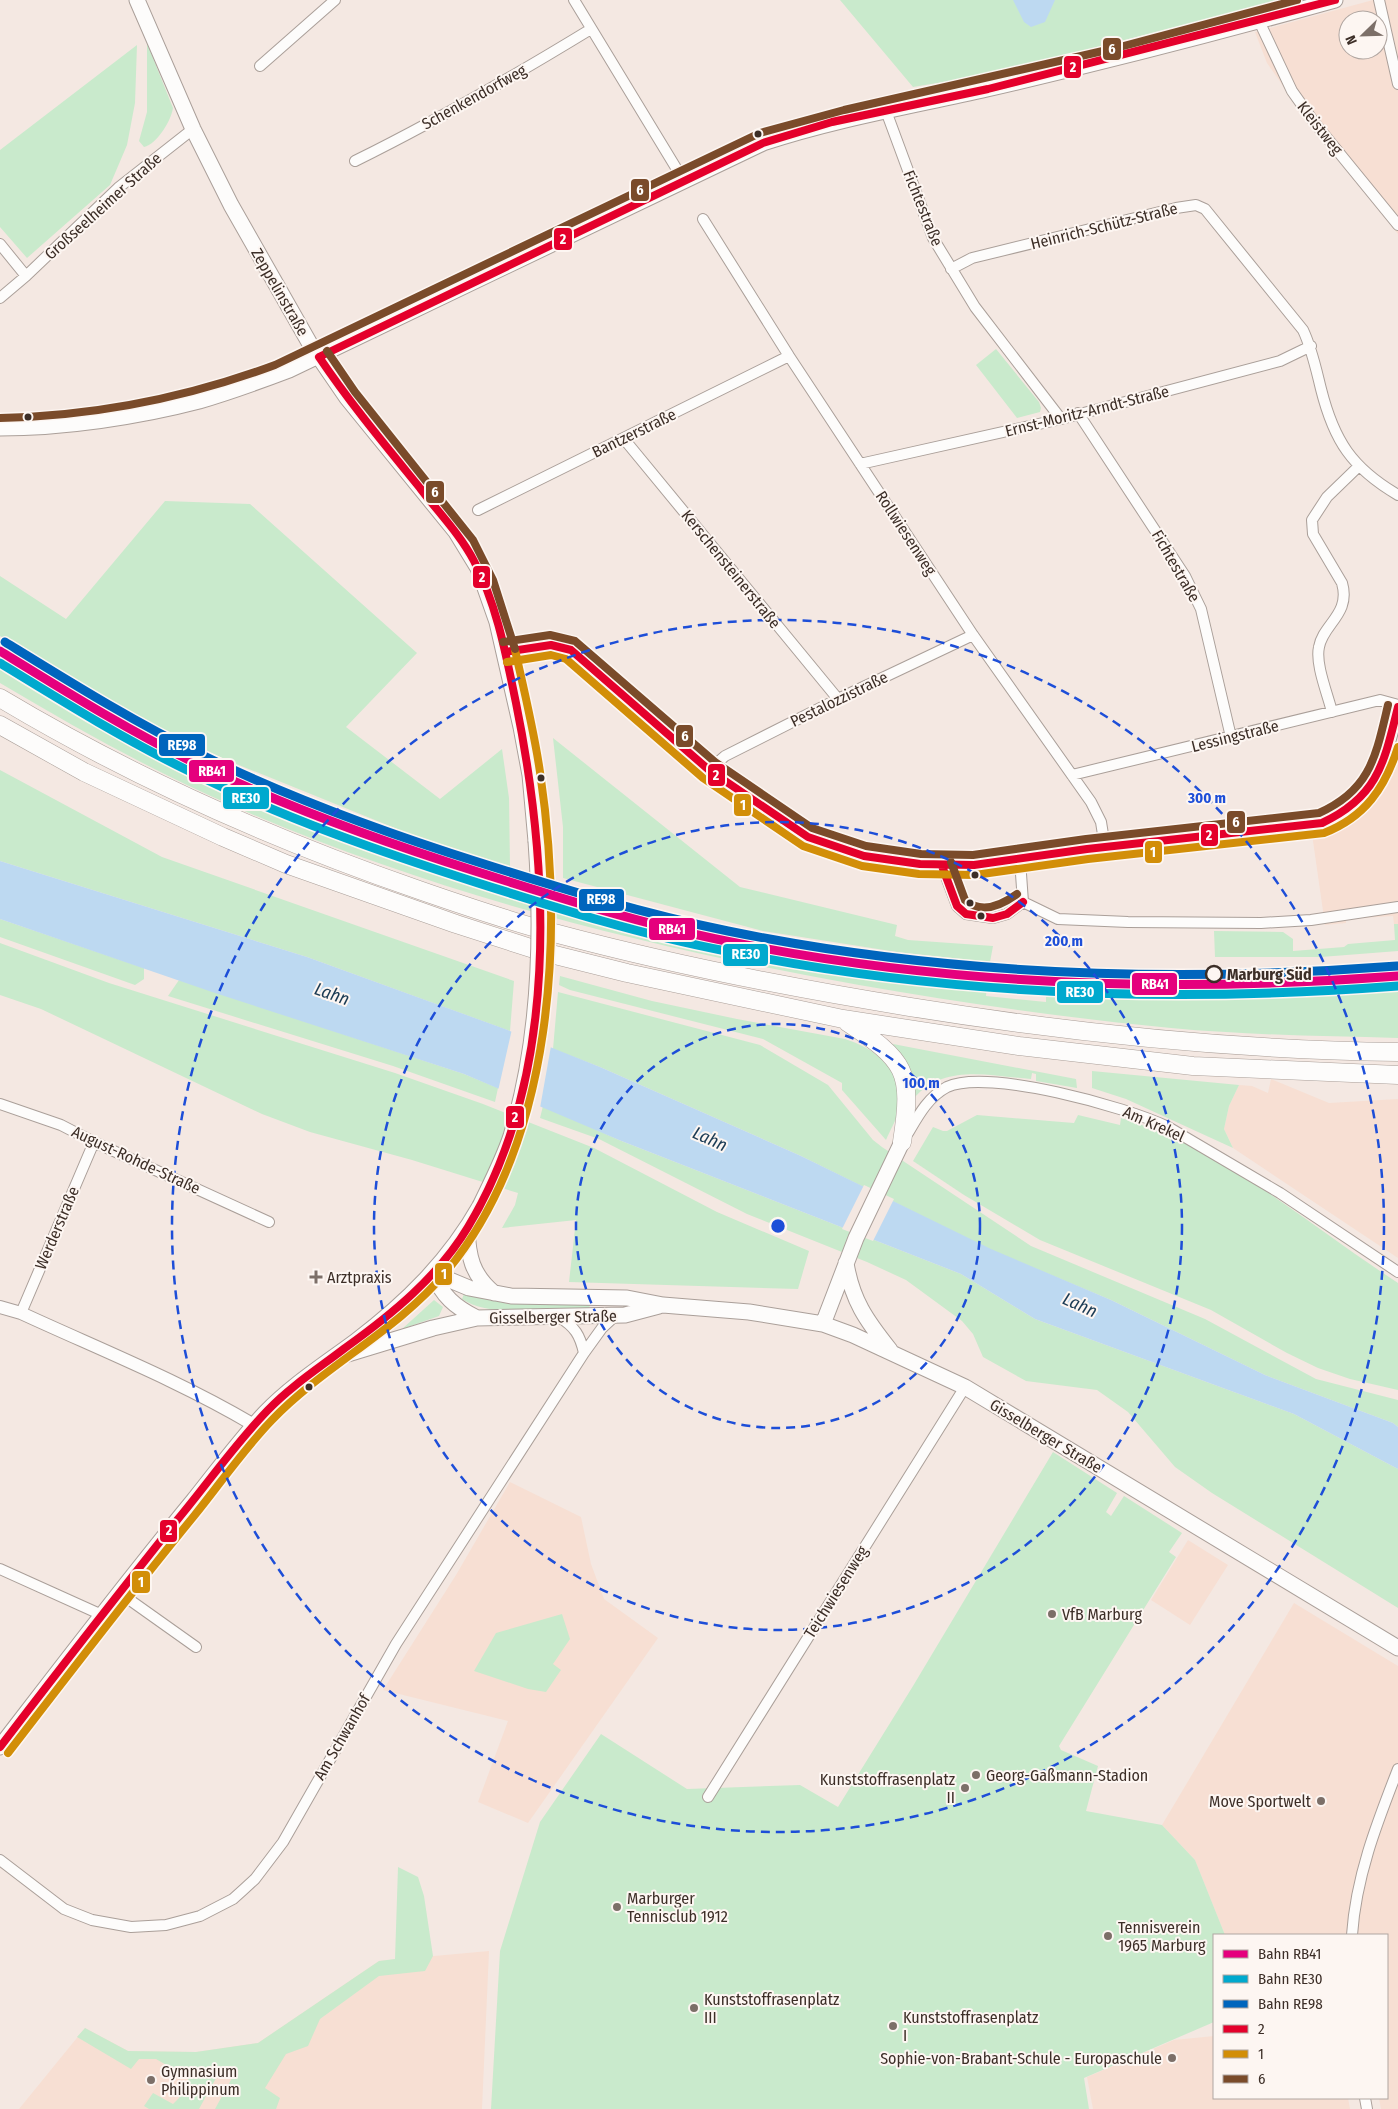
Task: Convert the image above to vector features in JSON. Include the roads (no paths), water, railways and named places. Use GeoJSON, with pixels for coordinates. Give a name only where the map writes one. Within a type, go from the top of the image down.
{"type":"FeatureCollection","features":[{"type":"Feature","properties":{"kind":"highway"},"geometry":{"type":"LineString","coordinates":[[0,698],[165,786],[234,818],[375,875],[556,934],[644,956],[821,993],[1000,1022],[1172,1041],[1317,1051],[1398,1052]]}},
{"type":"Feature","properties":{"kind":"highway"},"geometry":{"type":"LineString","coordinates":[[0,725],[84,772],[223,837],[286,864],[456,924],[543,952],[627,973],[843,1019],[967,1039],[1106,1057],[1202,1066],[1398,1075]]}},
{"type":"Feature","properties":{"kind":"highway"},"geometry":{"type":"LineString","coordinates":[[843,1019],[890,1054],[900,1069],[907,1086],[913,1112],[902,1142]]}},
{"type":"Feature","properties":{"kind":"main road"},"geometry":{"type":"LineString","coordinates":[[137,0],[193,129]]}},
{"type":"Feature","properties":{"kind":"main road"},"geometry":{"type":"LineString","coordinates":[[0,428],[48,426],[122,417],[168,408],[232,391],[289,370],[771,140],[832,122],[998,86],[1259,21],[1335,0]]}},
{"type":"Feature","properties":{"kind":"main road","name":"Zeppelinstraße"},"geometry":{"type":"LineString","coordinates":[[193,129],[231,205],[319,357],[347,398],[468,550],[478,568],[490,601],[505,652],[530,775],[536,841],[539,946],[528,1062],[511,1136],[480,1206],[467,1228]]}},
{"type":"Feature","properties":{"kind":"main road"},"geometry":{"type":"LineString","coordinates":[[823,1324],[846,1263],[902,1142]]}},
{"type":"Feature","properties":{"kind":"main road"},"geometry":{"type":"LineString","coordinates":[[0,1747],[102,1615],[254,1425],[278,1400],[386,1318],[433,1273],[467,1228]]}},
{"type":"Feature","properties":{"kind":"main road"},"geometry":{"type":"LineString","coordinates":[[467,1228],[473,1270],[483,1284],[494,1294]]}},
{"type":"Feature","properties":{"kind":"main road"},"geometry":{"type":"LineString","coordinates":[[846,1263],[851,1287],[860,1309],[891,1351]]}},
{"type":"Feature","properties":{"kind":"main road","name":"Gisselberger Straße"},"geometry":{"type":"LineString","coordinates":[[433,1273],[469,1288],[494,1294],[530,1298],[627,1298],[663,1305],[749,1312],[823,1324],[891,1351],[965,1387],[1398,1648]]}},
{"type":"Feature","properties":{"kind":"main road","name":"Gisselberger Straße"},"geometry":{"type":"LineString","coordinates":[[433,1273],[440,1289],[451,1303],[477,1318],[632,1314],[663,1305]]}},
{"type":"Feature","properties":{"kind":"main road"},"geometry":{"type":"LineString","coordinates":[[330,1360],[433,1328],[477,1318]]}},
{"type":"Feature","properties":{"kind":"street"},"geometry":{"type":"LineString","coordinates":[[260,66],[334,0]]}},
{"type":"Feature","properties":{"kind":"street"},"geometry":{"type":"LineString","coordinates":[[574,0],[684,181]]}},
{"type":"Feature","properties":{"kind":"street"},"geometry":{"type":"LineString","coordinates":[[1378,0],[1398,84]]}},
{"type":"Feature","properties":{"kind":"street","name":"Kleistweg"},"geometry":{"type":"LineString","coordinates":[[1259,21],[1292,91],[1314,122],[1398,225]]}},
{"type":"Feature","properties":{"kind":"street","name":"Schenkendorfweg"},"geometry":{"type":"LineString","coordinates":[[355,160],[407,136],[591,29]]}},
{"type":"Feature","properties":{"kind":"street","name":"Fichtestraße"},"geometry":{"type":"LineString","coordinates":[[886,111],[933,238],[974,307],[1061,419]]}},
{"type":"Feature","properties":{"kind":"street","name":"Großseelheimer Straße"},"geometry":{"type":"LineString","coordinates":[[0,298],[26,276],[118,188],[193,129]]}},
{"type":"Feature","properties":{"kind":"street","name":"Heinrich-Schütz-Straße"},"geometry":{"type":"LineString","coordinates":[[951,269],[972,258],[1176,208],[1196,205],[1205,209],[1303,330],[1310,346],[1335,434],[1358,467],[1398,495]]}},
{"type":"Feature","properties":{"kind":"street","name":"Rollwiesenweg"},"geometry":{"type":"LineString","coordinates":[[703,218],[789,356],[973,635],[1091,802],[1101,822],[1105,847]]}},
{"type":"Feature","properties":{"kind":"street"},"geometry":{"type":"LineString","coordinates":[[0,244],[26,276]]}},
{"type":"Feature","properties":{"kind":"street","name":"Ernst-Moritz-Arndt-Straße"},"geometry":{"type":"LineString","coordinates":[[860,464],[1061,419],[1078,413],[1280,362],[1310,346]]}},
{"type":"Feature","properties":{"kind":"street","name":"Bantzerstraße"},"geometry":{"type":"LineString","coordinates":[[478,510],[789,356]]}},
{"type":"Feature","properties":{"kind":"street","name":"Fichtestraße"},"geometry":{"type":"LineString","coordinates":[[1078,413],[1185,576],[1201,609],[1231,737]]}},
{"type":"Feature","properties":{"kind":"street","name":"Kerschensteinerstraße"},"geometry":{"type":"LineString","coordinates":[[624,438],[838,699]]}},
{"type":"Feature","properties":{"kind":"street"},"geometry":{"type":"LineString","coordinates":[[1332,712],[1318,658],[1318,648],[1338,614],[1344,592],[1342,583],[1313,534],[1312,520],[1327,497],[1358,467]]}},
{"type":"Feature","properties":{"kind":"street","name":"Pestalozzistraße"},"geometry":{"type":"LineString","coordinates":[[710,770],[725,756],[838,699],[973,635]]}},
{"type":"Feature","properties":{"kind":"street"},"geometry":{"type":"LineString","coordinates":[[505,652],[551,645],[571,650],[710,770],[793,828],[822,842],[864,856],[942,866],[1020,860],[1105,847],[1307,825],[1333,818],[1358,802],[1375,781],[1390,740],[1398,706]]}},
{"type":"Feature","properties":{"kind":"street","name":"Lessingstraße"},"geometry":{"type":"LineString","coordinates":[[1072,776],[1380,700],[1398,706]]}},
{"type":"Feature","properties":{"kind":"street"},"geometry":{"type":"LineString","coordinates":[[1019,906],[1020,860]]}},
{"type":"Feature","properties":{"kind":"street"},"geometry":{"type":"LineString","coordinates":[[942,866],[957,906],[962,912],[972,916],[993,918],[1019,906],[1058,919],[1212,923],[1311,920],[1398,907]]}},
{"type":"Feature","properties":{"kind":"street","name":"Am Krekel"},"geometry":{"type":"LineString","coordinates":[[913,1112],[939,1092],[952,1085],[971,1081],[1051,1092],[1128,1111],[1155,1121],[1202,1146],[1280,1194],[1398,1272]]}},
{"type":"Feature","properties":{"kind":"street","name":"August-Rohde-Straße"},"geometry":{"type":"LineString","coordinates":[[0,1104],[61,1125],[94,1142],[270,1222]]}},
{"type":"Feature","properties":{"kind":"street","name":"Werderstraße"},"geometry":{"type":"LineString","coordinates":[[21,1314],[94,1142]]}},
{"type":"Feature","properties":{"kind":"street"},"geometry":{"type":"LineString","coordinates":[[0,1307],[21,1314],[162,1377],[227,1409],[254,1425]]}},
{"type":"Feature","properties":{"kind":"street","name":"Am Schwanhof"},"geometry":{"type":"LineString","coordinates":[[0,1860],[64,1909],[92,1920],[124,1926],[166,1925],[200,1916],[233,1899],[255,1879],[283,1842],[396,1644],[584,1353],[602,1328],[616,1315]]}},
{"type":"Feature","properties":{"kind":"street"},"geometry":{"type":"LineString","coordinates":[[556,1316],[570,1324],[578,1332],[584,1353]]}},
{"type":"Feature","properties":{"kind":"street","name":"Teichwiesenweg"},"geometry":{"type":"LineString","coordinates":[[708,1797],[965,1387]]}},
{"type":"Feature","properties":{"kind":"street"},"geometry":{"type":"LineString","coordinates":[[0,1569],[102,1615]]}},
{"type":"Feature","properties":{"kind":"street"},"geometry":{"type":"LineString","coordinates":[[120,1593],[196,1647]]}},
{"type":"Feature","properties":{"kind":"street"},"geometry":{"type":"LineString","coordinates":[[1352,1934],[1360,1880],[1368,1847],[1398,1769]]}},
{"type":"Feature","properties":{"kind":"water"},"geometry":{"type":"Polygon","coordinates":[[[1013,0],[1055,0],[1045,22],[1031,27],[1024,22],[1013,0]]]}},
{"type":"Feature","properties":{"kind":"water","name":"Lahn"},"geometry":{"type":"Polygon","coordinates":[[[0,861],[307,957],[505,1029],[600,1067],[801,1156],[991,1249],[1111,1300],[1265,1375],[1393,1423],[1398,1427],[1398,1469],[1294,1414],[1035,1319],[961,1274],[619,1140],[464,1074],[215,993],[0,919],[0,861]]]}},
{"type":"Feature","properties":{"kind":"rail line","name":"RE98"},"geometry":{"type":"LineString","coordinates":[[5,642],[152,729],[236,771],[305,801],[410,840],[481,863],[666,917],[728,931],[811,946],[894,958],[1061,972],[1229,974],[1397,966]]}},
{"type":"Feature","properties":{"kind":"rail line","name":"RB41"},"geometry":{"type":"LineString","coordinates":[[0,651],[147,738],[231,780],[301,810],[407,849],[478,872],[663,927],[809,956],[893,968],[1061,982],[1230,984],[1398,976]]}},
{"type":"Feature","properties":{"kind":"rail line","name":"RE30"},"geometry":{"type":"LineString","coordinates":[[0,663],[94,720],[166,760],[226,789],[297,819],[405,859],[509,893],[601,921],[695,945],[809,966],[893,978],[1060,992],[1229,994],[1398,986]]}},
{"type":"Feature","properties":{"kind":"place","name":"Marburg Süd"},"geometry":{"type":"Point","coordinates":[1214,974]}},
{"type":"Feature","properties":{"kind":"place","name":"Arztpraxis"},"geometry":{"type":"Point","coordinates":[316,1277]}},
{"type":"Feature","properties":{"kind":"place","name":"VfB Marburg"},"geometry":{"type":"Point","coordinates":[1052,1614]}},
{"type":"Feature","properties":{"kind":"place","name":"Georg-Gaßmann-Stadion"},"geometry":{"type":"Point","coordinates":[976,1775]}},
{"type":"Feature","properties":{"kind":"place","name":"Kunststoffrasenplatz II"},"geometry":{"type":"Point","coordinates":[965,1788]}},
{"type":"Feature","properties":{"kind":"place","name":"Move Sportwelt"},"geometry":{"type":"Point","coordinates":[1321,1801]}},
{"type":"Feature","properties":{"kind":"place","name":"Marburger Tennisclub 1912"},"geometry":{"type":"Point","coordinates":[617,1907]}},
{"type":"Feature","properties":{"kind":"place","name":"Tennisverein 1965 Marburg"},"geometry":{"type":"Point","coordinates":[1108,1936]}},
{"type":"Feature","properties":{"kind":"place","name":"Kunststoffrasenplatz III"},"geometry":{"type":"Point","coordinates":[694,2008]}},
{"type":"Feature","properties":{"kind":"place","name":"Kunststoffrasenplatz I"},"geometry":{"type":"Point","coordinates":[893,2026]}},
{"type":"Feature","properties":{"kind":"place","name":"Sophie-von-Brabant-Schule - Europaschule"},"geometry":{"type":"Point","coordinates":[1172,2058]}},
{"type":"Feature","properties":{"kind":"place","name":"Gymnasium Philippinum"},"geometry":{"type":"Point","coordinates":[151,2080]}}]}
